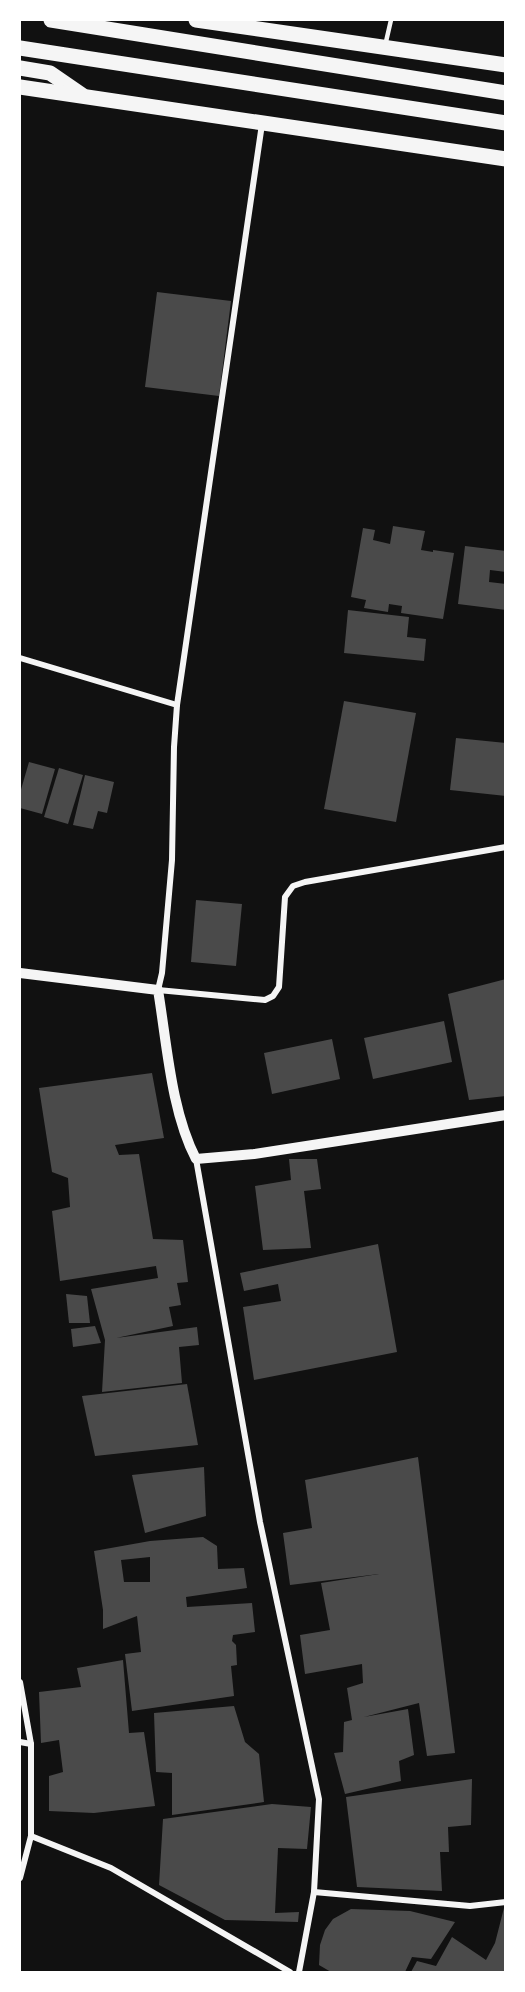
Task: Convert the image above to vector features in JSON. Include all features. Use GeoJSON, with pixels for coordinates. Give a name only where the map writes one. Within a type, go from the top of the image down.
{"type":"FeatureCollection","features":[{"type":"Feature","properties":{"kind":"main road"},"geometry":{"type":"LineString","coordinates":[[51,20],[506,93]]}},
{"type":"Feature","properties":{"kind":"main road"},"geometry":{"type":"LineString","coordinates":[[196,20],[506,65]]}},
{"type":"Feature","properties":{"kind":"main road"},"geometry":{"type":"LineString","coordinates":[[20,48],[506,123]]}},
{"type":"Feature","properties":{"kind":"main road"},"geometry":{"type":"LineString","coordinates":[[20,68],[50,73],[84,97]]}},
{"type":"Feature","properties":{"kind":"main road"},"geometry":{"type":"LineString","coordinates":[[20,87],[506,159]]}},
{"type":"Feature","properties":{"kind":"street"},"geometry":{"type":"LineString","coordinates":[[262,124],[177,705],[172,860],[162,973],[158,990],[180,1119],[186,1140],[196,1159],[260,1522],[319,1799],[314,1892],[299,1972]]}},
{"type":"Feature","properties":{"kind":"street"},"geometry":{"type":"LineString","coordinates":[[20,658],[177,705]]}},
{"type":"Feature","properties":{"kind":"street"},"geometry":{"type":"LineString","coordinates":[[20,973],[265,1000],[273,996],[279,987],[285,897],[293,886],[506,847]]}},
{"type":"Feature","properties":{"kind":"street"},"geometry":{"type":"LineString","coordinates":[[196,1159],[254,1154],[506,1115]]}},
{"type":"Feature","properties":{"kind":"street"},"geometry":{"type":"LineString","coordinates":[[20,1682],[31,1744],[31,1836],[20,1878]]}},
{"type":"Feature","properties":{"kind":"street"},"geometry":{"type":"LineString","coordinates":[[20,1742],[31,1744]]}},
{"type":"Feature","properties":{"kind":"street"},"geometry":{"type":"LineString","coordinates":[[31,1836],[111,1868],[290,1972]]}},
{"type":"Feature","properties":{"kind":"street"},"geometry":{"type":"LineString","coordinates":[[314,1892],[470,1906],[506,1902]]}},
{"type":"Feature","properties":{"kind":"lane"},"geometry":{"type":"LineString","coordinates":[[384,48],[391,20]]}},
{"type":"Feature","properties":{"kind":"building"},"geometry":{"type":"Polygon","coordinates":[[[157,292],[231,301],[219,396],[145,387],[157,292]]]}},
{"type":"Feature","properties":{"kind":"building"},"geometry":{"type":"Polygon","coordinates":[[[393,526],[425,531],[421,550],[454,553],[443,619],[401,613],[402,606],[389,604],[388,612],[364,608],[366,600],[351,597],[363,528],[375,530],[373,540],[390,544],[393,526]]]}},
{"type":"Feature","properties":{"kind":"building"},"geometry":{"type":"Polygon","coordinates":[[[465,546],[506,551],[506,572],[490,570],[489,582],[506,584],[506,610],[458,604],[465,546]]]}},
{"type":"Feature","properties":{"kind":"building"},"geometry":{"type":"Polygon","coordinates":[[[348,610],[409,617],[407,637],[426,639],[424,661],[344,653],[348,610]]]}},
{"type":"Feature","properties":{"kind":"building"},"geometry":{"type":"Polygon","coordinates":[[[344,701],[416,713],[396,822],[324,809],[344,701]]]}},
{"type":"Feature","properties":{"kind":"building"},"geometry":{"type":"Polygon","coordinates":[[[456,738],[506,743],[506,796],[450,790],[456,738]]]}},
{"type":"Feature","properties":{"kind":"building"},"geometry":{"type":"Polygon","coordinates":[[[29,762],[55,769],[42,814],[20,808],[20,793],[29,762]]]}},
{"type":"Feature","properties":{"kind":"building"},"geometry":{"type":"Polygon","coordinates":[[[59,768],[83,775],[68,824],[44,817],[59,768]]]}},
{"type":"Feature","properties":{"kind":"building"},"geometry":{"type":"Polygon","coordinates":[[[85,775],[114,782],[107,813],[98,811],[93,829],[73,825],[85,775]]]}},
{"type":"Feature","properties":{"kind":"building"},"geometry":{"type":"Polygon","coordinates":[[[196,900],[242,904],[236,966],[191,962],[196,900]]]}},
{"type":"Feature","properties":{"kind":"building"},"geometry":{"type":"Polygon","coordinates":[[[506,979],[506,1096],[469,1100],[448,994],[506,979]]]}},
{"type":"Feature","properties":{"kind":"building"},"geometry":{"type":"Polygon","coordinates":[[[444,1021],[452,1062],[373,1079],[364,1038],[444,1021]]]}},
{"type":"Feature","properties":{"kind":"building"},"geometry":{"type":"Polygon","coordinates":[[[332,1039],[340,1079],[272,1094],[264,1053],[332,1039]]]}},
{"type":"Feature","properties":{"kind":"building"},"geometry":{"type":"Polygon","coordinates":[[[152,1073],[164,1138],[115,1145],[119,1155],[139,1154],[153,1239],[183,1240],[188,1282],[177,1283],[181,1305],[169,1307],[173,1326],[116,1338],[197,1327],[199,1345],[179,1347],[182,1383],[102,1392],[105,1340],[91,1289],[158,1278],[156,1266],[60,1281],[52,1211],[70,1207],[68,1178],[52,1172],[39,1088],[152,1073]]]}},
{"type":"Feature","properties":{"kind":"building"},"geometry":{"type":"Polygon","coordinates":[[[289,1159],[317,1159],[321,1189],[304,1191],[311,1248],[263,1250],[255,1186],[291,1180],[289,1159]]]}},
{"type":"Feature","properties":{"kind":"building"},"geometry":{"type":"Polygon","coordinates":[[[378,1244],[397,1352],[254,1380],[243,1307],[281,1301],[278,1284],[244,1291],[240,1273],[378,1244]]]}},
{"type":"Feature","properties":{"kind":"building"},"geometry":{"type":"Polygon","coordinates":[[[66,1294],[87,1296],[90,1323],[69,1323],[66,1294]]]}},
{"type":"Feature","properties":{"kind":"building"},"geometry":{"type":"Polygon","coordinates":[[[95,1326],[101,1343],[73,1347],[71,1329],[95,1326]]]}},
{"type":"Feature","properties":{"kind":"building"},"geometry":{"type":"Polygon","coordinates":[[[187,1384],[198,1445],[95,1456],[82,1396],[187,1384]]]}},
{"type":"Feature","properties":{"kind":"building"},"geometry":{"type":"Polygon","coordinates":[[[418,1457],[455,1753],[427,1756],[419,1703],[364,1717],[408,1709],[414,1755],[399,1761],[401,1781],[345,1794],[334,1753],[343,1752],[344,1722],[352,1720],[347,1688],[363,1683],[362,1664],[305,1674],[300,1635],[330,1630],[321,1583],[379,1574],[290,1585],[283,1533],[312,1528],[305,1480],[418,1457]]]}},
{"type":"Feature","properties":{"kind":"building"},"geometry":{"type":"Polygon","coordinates":[[[204,1467],[206,1516],[145,1533],[132,1475],[204,1467]]]}},
{"type":"Feature","properties":{"kind":"building"},"geometry":{"type":"Polygon","coordinates":[[[203,1537],[217,1546],[218,1569],[244,1568],[247,1588],[186,1597],[187,1607],[252,1603],[255,1632],[233,1635],[237,1665],[231,1666],[234,1696],[132,1711],[125,1654],[141,1652],[137,1616],[103,1629],[103,1610],[94,1551],[150,1541],[203,1537]],[[150,1557],[121,1560],[124,1582],[150,1582],[150,1557]]]}},
{"type":"Feature","properties":{"kind":"building"},"geometry":{"type":"Polygon","coordinates":[[[123,1660],[129,1733],[144,1732],[155,1806],[94,1813],[49,1811],[49,1776],[63,1772],[59,1740],[41,1743],[39,1692],[81,1687],[77,1668],[123,1660]]]}},
{"type":"Feature","properties":{"kind":"building"},"geometry":{"type":"Polygon","coordinates":[[[234,1706],[245,1742],[259,1754],[264,1802],[172,1815],[172,1773],[156,1772],[154,1713],[234,1706]]]}},
{"type":"Feature","properties":{"kind":"building"},"geometry":{"type":"Polygon","coordinates":[[[472,1779],[471,1825],[448,1827],[449,1852],[440,1852],[442,1891],[357,1887],[346,1797],[472,1779]]]}},
{"type":"Feature","properties":{"kind":"building"},"geometry":{"type":"Polygon","coordinates":[[[272,1804],[311,1807],[307,1849],[278,1848],[275,1913],[299,1912],[298,1922],[225,1920],[159,1885],[163,1819],[272,1804]]]}},
{"type":"Feature","properties":{"kind":"building"},"geometry":{"type":"Polygon","coordinates":[[[505,1904],[506,1972],[411,1972],[417,1961],[436,1966],[452,1937],[486,1960],[495,1943],[505,1904]]]}},
{"type":"Feature","properties":{"kind":"building"},"geometry":{"type":"Polygon","coordinates":[[[351,1909],[410,1911],[455,1922],[431,1959],[412,1957],[405,1972],[331,1972],[319,1965],[320,1945],[325,1930],[333,1919],[351,1909]]]}}]}
